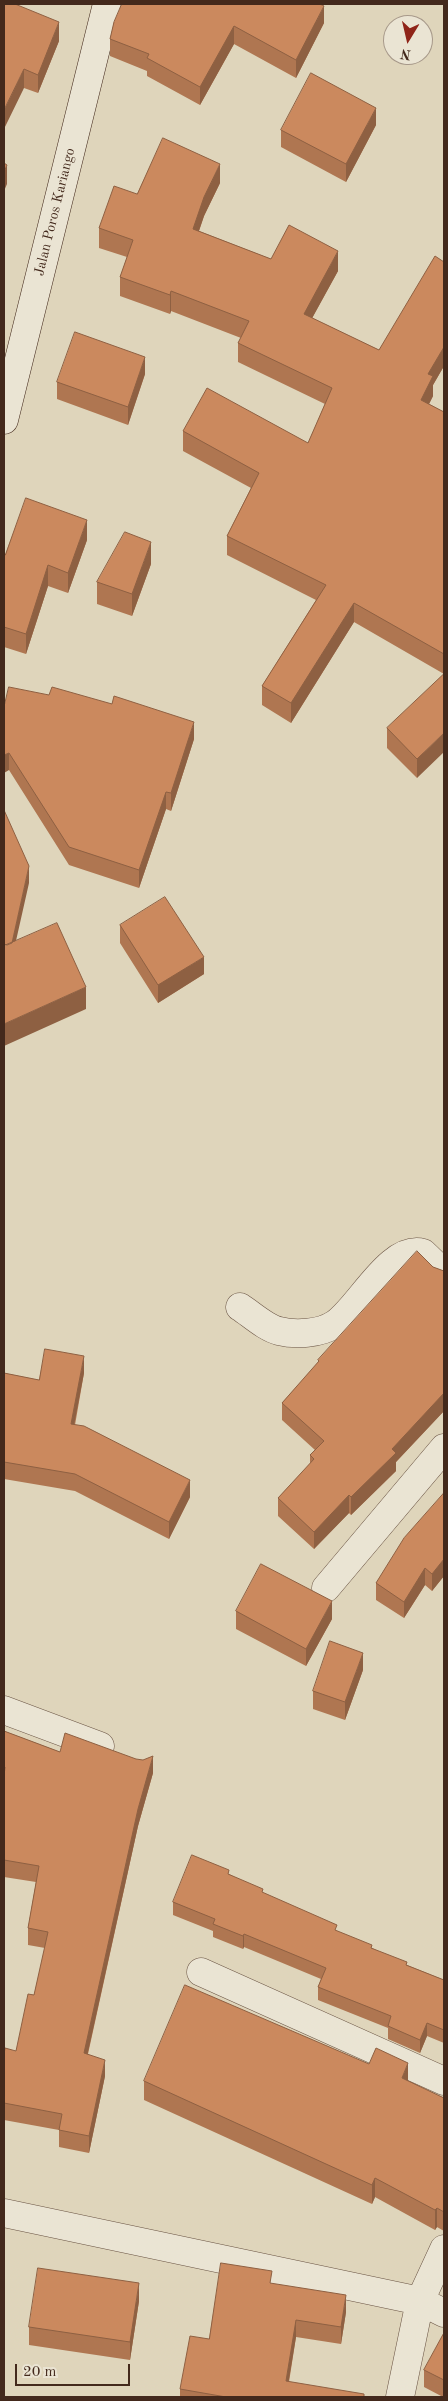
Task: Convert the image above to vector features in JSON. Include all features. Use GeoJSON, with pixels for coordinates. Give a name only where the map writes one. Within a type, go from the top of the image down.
{"type":"FeatureCollection","features":[{"type":"Feature","properties":{"kind":"street","name":"Jalan Poros Kariango"},"geometry":{"type":"LineString","coordinates":[[4,420],[107,4]]}},
{"type":"Feature","properties":{"kind":"street"},"geometry":{"type":"LineString","coordinates":[[240,1307],[277,1331],[301,1334],[334,1325],[360,1301],[379,1274],[406,1253],[424,1253],[444,1273]]}},
{"type":"Feature","properties":{"kind":"street"},"geometry":{"type":"LineString","coordinates":[[326,1588],[444,1448]]}},
{"type":"Feature","properties":{"kind":"street"},"geometry":{"type":"LineString","coordinates":[[4,1710],[123,1755]]}},
{"type":"Feature","properties":{"kind":"street"},"geometry":{"type":"LineString","coordinates":[[201,1972],[444,2081]]}},
{"type":"Feature","properties":{"kind":"street"},"geometry":{"type":"LineString","coordinates":[[4,2213],[420,2301],[444,2312]]}},
{"type":"Feature","properties":{"kind":"street"},"geometry":{"type":"LineString","coordinates":[[400,2397],[420,2301],[444,2249]]}},
{"type":"Feature","properties":{"kind":"building"},"geometry":{"type":"Polygon","coordinates":[[[4,4],[15,4],[59,22],[38,75],[24,69],[4,110],[4,4]]]}},
{"type":"Feature","properties":{"kind":"building"},"geometry":{"type":"Polygon","coordinates":[[[122,4],[320,4],[324,6],[296,60],[234,26],[200,87],[147,58],[149,54],[110,39],[114,22],[122,4]]]}},
{"type":"Feature","properties":{"kind":"building"},"geometry":{"type":"Polygon","coordinates":[[[311,73],[376,108],[346,164],[281,130],[311,73]]]}},
{"type":"Feature","properties":{"kind":"building"},"geometry":{"type":"Polygon","coordinates":[[[163,138],[220,164],[204,197],[193,229],[271,259],[289,225],[338,251],[304,314],[379,350],[435,256],[444,262],[444,347],[428,374],[433,376],[421,400],[444,412],[444,654],[354,603],[291,703],[262,686],[326,585],[227,536],[259,473],[183,431],[207,388],[308,443],[332,388],[238,343],[249,321],[171,291],[170,295],[120,277],[133,240],[99,228],[114,186],[137,194],[163,138]]]}},
{"type":"Feature","properties":{"kind":"building"},"geometry":{"type":"Polygon","coordinates":[[[75,332],[145,357],[128,407],[57,382],[75,332]]]}},
{"type":"Feature","properties":{"kind":"building"},"geometry":{"type":"Polygon","coordinates":[[[26,498],[87,520],[68,573],[48,565],[26,634],[4,627],[4,555],[26,498]]]}},
{"type":"Feature","properties":{"kind":"building"},"geometry":{"type":"Polygon","coordinates":[[[125,532],[151,542],[132,594],[97,582],[125,532]]]}},
{"type":"Feature","properties":{"kind":"building"},"geometry":{"type":"Polygon","coordinates":[[[444,674],[444,733],[417,759],[387,728],[444,674]]]}},
{"type":"Feature","properties":{"kind":"building"},"geometry":{"type":"Polygon","coordinates":[[[9,687],[49,695],[52,687],[112,704],[114,696],[194,722],[171,793],[166,792],[139,870],[69,847],[9,753],[4,755],[4,707],[9,687]]]}},
{"type":"Feature","properties":{"kind":"building"},"geometry":{"type":"Polygon","coordinates":[[[4,810],[29,866],[12,943],[7,945],[4,944],[4,810]]]}},
{"type":"Feature","properties":{"kind":"building"},"geometry":{"type":"Polygon","coordinates":[[[165,897],[204,957],[158,985],[120,925],[165,897]]]}},
{"type":"Feature","properties":{"kind":"building"},"geometry":{"type":"Polygon","coordinates":[[[57,923],[86,987],[4,1024],[4,946],[57,923]]]}},
{"type":"Feature","properties":{"kind":"building"},"geometry":{"type":"Polygon","coordinates":[[[417,1251],[433,1267],[444,1271],[444,1393],[392,1449],[396,1453],[351,1497],[349,1495],[314,1532],[278,1498],[314,1459],[310,1455],[324,1441],[282,1403],[318,1360],[417,1251]]]}},
{"type":"Feature","properties":{"kind":"building"},"geometry":{"type":"Polygon","coordinates":[[[45,1349],[84,1356],[71,1424],[84,1426],[190,1480],[169,1522],[75,1474],[4,1462],[4,1373],[39,1380],[45,1349]]]}},
{"type":"Feature","properties":{"kind":"building"},"geometry":{"type":"Polygon","coordinates":[[[444,1493],[444,1559],[432,1574],[425,1568],[404,1602],[376,1583],[404,1538],[444,1493]]]}},
{"type":"Feature","properties":{"kind":"building"},"geometry":{"type":"Polygon","coordinates":[[[261,1564],[332,1601],[306,1649],[236,1611],[261,1564]]]}},
{"type":"Feature","properties":{"kind":"building"},"geometry":{"type":"Polygon","coordinates":[[[330,1641],[363,1653],[345,1702],[313,1691],[330,1641]]]}},
{"type":"Feature","properties":{"kind":"building"},"geometry":{"type":"Polygon","coordinates":[[[4,1731],[60,1752],[65,1733],[136,1759],[143,1760],[153,1756],[138,1809],[84,2053],[105,2060],[89,2136],[59,2130],[62,2114],[4,2103],[5,2048],[16,2051],[28,1994],[34,1995],[48,1932],[28,1928],[39,1866],[4,1860],[4,1731]]]}},
{"type":"Feature","properties":{"kind":"building"},"geometry":{"type":"Polygon","coordinates":[[[192,1855],[229,1870],[228,1874],[263,1889],[262,1892],[337,1925],[335,1930],[372,1945],[371,1948],[407,1962],[406,1965],[444,1980],[444,2030],[427,2023],[420,2040],[388,2026],[391,2016],[318,1987],[326,1968],[244,1934],[243,1936],[213,1924],[215,1919],[173,1902],[192,1855]]]}},
{"type":"Feature","properties":{"kind":"building"},"geometry":{"type":"Polygon","coordinates":[[[185,1985],[369,2064],[376,2048],[408,2063],[402,2078],[444,2098],[444,2212],[437,2208],[435,2210],[375,2178],[372,2185],[144,2081],[185,1985]]]}},
{"type":"Feature","properties":{"kind":"building"},"geometry":{"type":"Polygon","coordinates":[[[221,2263],[272,2271],[270,2283],[346,2295],[341,2327],[296,2320],[286,2381],[364,2394],[364,2397],[226,2397],[180,2389],[190,2336],[209,2339],[221,2263]]]}},
{"type":"Feature","properties":{"kind":"building"},"geometry":{"type":"Polygon","coordinates":[[[38,2268],[139,2283],[130,2342],[29,2327],[38,2268]]]}},
{"type":"Feature","properties":{"kind":"building"},"geometry":{"type":"Polygon","coordinates":[[[444,2333],[444,2380],[424,2370],[444,2333]]]}}]}
